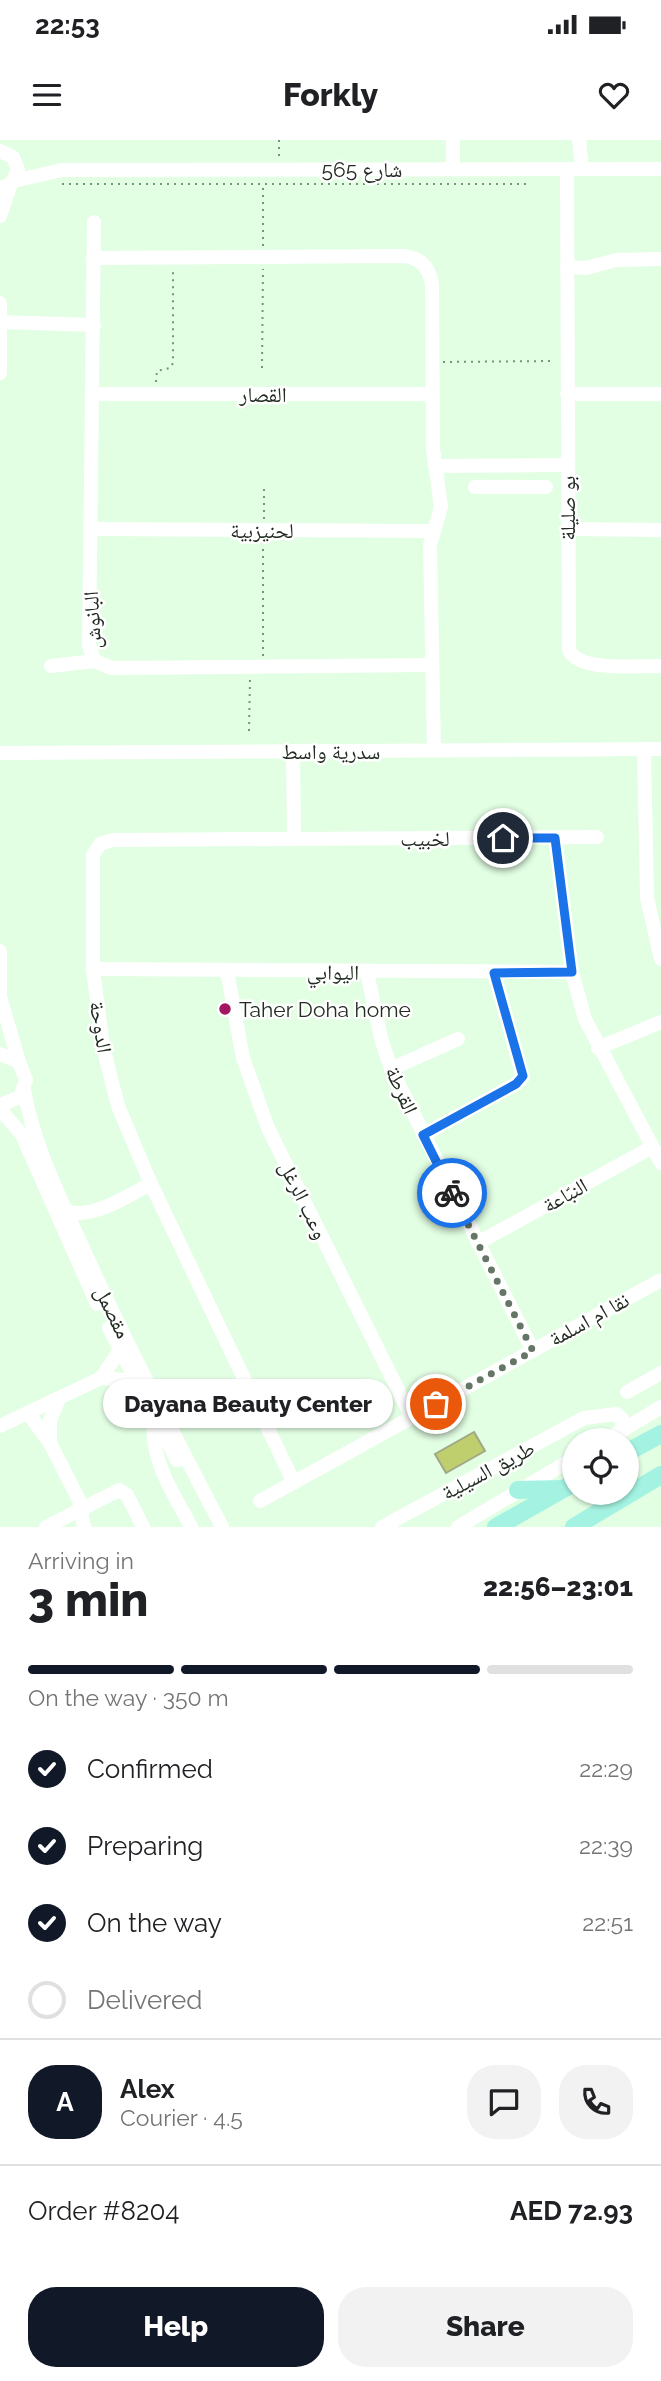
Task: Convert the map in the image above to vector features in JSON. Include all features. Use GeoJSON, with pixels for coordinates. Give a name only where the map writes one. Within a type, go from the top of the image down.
{"type":"FeatureCollection","features":[{"type":"Feature","properties":{"kind":"main road"},"geometry":{"type":"LineString","coordinates":[[639,1447],[661,1434]]}},
{"type":"Feature","properties":{"kind":"main road"},"geometry":{"type":"LineString","coordinates":[[574,1527],[661,1475]]}},
{"type":"Feature","properties":{"kind":"main road"},"geometry":{"type":"LineString","coordinates":[[518,1490],[562,1486]]}},
{"type":"Feature","properties":{"kind":"main road"},"geometry":{"type":"LineString","coordinates":[[496,1527],[562,1489]]}},
{"type":"Feature","properties":{"kind":"street"},"geometry":{"type":"LineString","coordinates":[[0,216],[8,185],[18,170],[9,156],[6,140]]}},
{"type":"Feature","properties":{"kind":"street"},"geometry":{"type":"LineString","coordinates":[[453,140],[453,169]]}},
{"type":"Feature","properties":{"kind":"street","name":"بو صليلة"},"geometry":{"type":"LineString","coordinates":[[579,140],[567,267],[568,642],[572,657],[586,664],[661,666]]}},
{"type":"Feature","properties":{"kind":"street","name":"شارع 565"},"geometry":{"type":"LineString","coordinates":[[9,156],[62,170],[661,169]]}},
{"type":"Feature","properties":{"kind":"street","name":"شارع 565"},"geometry":{"type":"LineString","coordinates":[[8,185],[62,170]]}},
{"type":"Feature","properties":{"kind":"street","name":"البانوش"},"geometry":{"type":"LineString","coordinates":[[94,222],[89,646],[95,661],[111,668],[431,665]]}},
{"type":"Feature","properties":{"kind":"street"},"geometry":{"type":"LineString","coordinates":[[93,258],[404,256],[418,260],[431,277],[435,466],[441,512],[432,531],[430,545],[433,750]]}},
{"type":"Feature","properties":{"kind":"street"},"geometry":{"type":"LineString","coordinates":[[567,267],[586,268],[616,260],[661,259]]}},
{"type":"Feature","properties":{"kind":"street"},"geometry":{"type":"LineString","coordinates":[[0,303],[0,373]]}},
{"type":"Feature","properties":{"kind":"street"},"geometry":{"type":"LineString","coordinates":[[0,323],[94,325]]}},
{"type":"Feature","properties":{"kind":"street","name":"القصار"},"geometry":{"type":"LineString","coordinates":[[93,394],[432,394]]}},
{"type":"Feature","properties":{"kind":"street"},"geometry":{"type":"LineString","coordinates":[[567,394],[661,394]]}},
{"type":"Feature","properties":{"kind":"street"},"geometry":{"type":"LineString","coordinates":[[435,466],[567,465]]}},
{"type":"Feature","properties":{"kind":"street"},"geometry":{"type":"LineString","coordinates":[[510,466],[510,487]]}},
{"type":"Feature","properties":{"kind":"street"},"geometry":{"type":"LineString","coordinates":[[475,487],[546,487]]}},
{"type":"Feature","properties":{"kind":"street","name":"لحنيزبية"},"geometry":{"type":"LineString","coordinates":[[91,529],[432,531]]}},
{"type":"Feature","properties":{"kind":"street"},"geometry":{"type":"LineString","coordinates":[[567,529],[661,530]]}},
{"type":"Feature","properties":{"kind":"street"},"geometry":{"type":"LineString","coordinates":[[51,666],[95,661]]}},
{"type":"Feature","properties":{"kind":"street"},"geometry":{"type":"LineString","coordinates":[[644,749],[648,898],[661,960]]}},
{"type":"Feature","properties":{"kind":"street","name":"سدرية واسط"},"geometry":{"type":"LineString","coordinates":[[0,752],[661,749]]}},
{"type":"Feature","properties":{"kind":"street"},"geometry":{"type":"LineString","coordinates":[[293,751],[294,839]]}},
{"type":"Feature","properties":{"kind":"street","name":"لخبيب"},"geometry":{"type":"LineString","coordinates":[[92,861],[100,844],[113,840],[597,837]]}},
{"type":"Feature","properties":{"kind":"street"},"geometry":{"type":"LineString","coordinates":[[555,838],[572,972],[584,1019],[661,1163]]}},
{"type":"Feature","properties":{"kind":"street","name":"الدوحة"},"geometry":{"type":"LineString","coordinates":[[92,861],[93,969],[103,1047],[118,1106],[151,1184],[294,1483]]}},
{"type":"Feature","properties":{"kind":"street"},"geometry":{"type":"LineString","coordinates":[[0,951],[0,1002],[19,1062]]}},
{"type":"Feature","properties":{"kind":"street","name":"اليوابي"},"geometry":{"type":"LineString","coordinates":[[93,969],[572,972]]}},
{"type":"Feature","properties":{"kind":"street","name":"وعب الرغل"},"geometry":{"type":"LineString","coordinates":[[227,971],[243,1058],[268,1128],[412,1418]]}},
{"type":"Feature","properties":{"kind":"street","name":"القرطة"},"geometry":{"type":"LineString","coordinates":[[367,972],[381,1038],[391,1069],[533,1351]]}},
{"type":"Feature","properties":{"kind":"street"},"geometry":{"type":"LineString","coordinates":[[423,1135],[516,1084],[523,1076],[494,973]]}},
{"type":"Feature","properties":{"kind":"street"},"geometry":{"type":"LineString","coordinates":[[598,1048],[661,1022]]}},
{"type":"Feature","properties":{"kind":"street"},"geometry":{"type":"LineString","coordinates":[[391,1069],[458,1039]]}},
{"type":"Feature","properties":{"kind":"street"},"geometry":{"type":"LineString","coordinates":[[0,1054],[19,1062]]}},
{"type":"Feature","properties":{"kind":"street","name":"مقصمل"},"geometry":{"type":"LineString","coordinates":[[19,1062],[26,1080],[24,1089],[29,1116],[76,1234],[104,1298],[222,1527]]}},
{"type":"Feature","properties":{"kind":"street"},"geometry":{"type":"LineString","coordinates":[[0,1107],[13,1102],[24,1089]]}},
{"type":"Feature","properties":{"kind":"street","name":"مقصمل"},"geometry":{"type":"LineString","coordinates":[[0,1107],[22,1135],[78,1264],[212,1527]]}},
{"type":"Feature","properties":{"kind":"street","name":"النبّاعة"},"geometry":{"type":"LineString","coordinates":[[478,1243],[652,1147]]}},
{"type":"Feature","properties":{"kind":"street"},"geometry":{"type":"LineString","coordinates":[[66,1211],[78,1214],[91,1212],[151,1184]]}},
{"type":"Feature","properties":{"kind":"street"},"geometry":{"type":"LineString","coordinates":[[76,1234],[91,1212]]}},
{"type":"Feature","properties":{"kind":"street","name":"نقا ام اسلمة"},"geometry":{"type":"LineString","coordinates":[[260,1501],[661,1280]]}},
{"type":"Feature","properties":{"kind":"street"},"geometry":{"type":"LineString","coordinates":[[0,1426],[101,1378],[120,1350]]}},
{"type":"Feature","properties":{"kind":"street"},"geometry":{"type":"LineString","coordinates":[[627,1392],[661,1373]]}},
{"type":"Feature","properties":{"kind":"street"},"geometry":{"type":"LineString","coordinates":[[101,1378],[136,1381]]}},
{"type":"Feature","properties":{"kind":"street"},"geometry":{"type":"LineString","coordinates":[[50,1443],[50,1420],[59,1399]]}},
{"type":"Feature","properties":{"kind":"street"},"geometry":{"type":"LineString","coordinates":[[628,1428],[661,1407]]}},
{"type":"Feature","properties":{"kind":"street"},"geometry":{"type":"LineString","coordinates":[[28,1413],[50,1443],[79,1500],[80,1522]]}},
{"type":"Feature","properties":{"kind":"street","name":"طريق السيلية"},"geometry":{"type":"LineString","coordinates":[[567,1428],[584,1419],[616,1414],[622,1419],[623,1428]]}},
{"type":"Feature","properties":{"kind":"street"},"geometry":{"type":"LineString","coordinates":[[154,1417],[153,1440],[158,1464],[191,1527]]}},
{"type":"Feature","properties":{"kind":"street","name":"طريق السيلية"},"geometry":{"type":"LineString","coordinates":[[382,1527],[562,1431]]}},
{"type":"Feature","properties":{"kind":"street","name":"طريق السيلية"},"geometry":{"type":"LineString","coordinates":[[458,1527],[562,1465]]}},
{"type":"Feature","properties":{"kind":"street"},"geometry":{"type":"LineString","coordinates":[[640,1488],[661,1483]]}},
{"type":"Feature","properties":{"kind":"street"},"geometry":{"type":"LineString","coordinates":[[46,1527],[80,1522],[122,1491],[127,1495],[143,1527]]}},
{"type":"Feature","properties":{"kind":"path"},"geometry":{"type":"LineString","coordinates":[[279,140],[279,169]]}},
{"type":"Feature","properties":{"kind":"path"},"geometry":{"type":"LineString","coordinates":[[50,184],[527,184]]}},
{"type":"Feature","properties":{"kind":"path"},"geometry":{"type":"LineString","coordinates":[[262,368],[263,184]]}},
{"type":"Feature","properties":{"kind":"path"},"geometry":{"type":"LineString","coordinates":[[156,394],[157,371],[170,368],[173,363],[173,258]]}},
{"type":"Feature","properties":{"kind":"path"},"geometry":{"type":"LineString","coordinates":[[432,362],[551,361]]}},
{"type":"Feature","properties":{"kind":"path"},"geometry":{"type":"LineString","coordinates":[[249,731],[256,667],[264,489]]}},
{"type":"Feature","properties":{"kind":"building"},"geometry":{"type":"Polygon","coordinates":[[[474,1432],[485,1451],[446,1473],[435,1454],[474,1432]]]}},
{"type":"Feature","properties":{"kind":"way so far"},"geometry":{"type":"LineString","coordinates":[[436,1404],[533,1351],[452,1193]]}},
{"type":"Feature","properties":{"kind":"place","name":"Taher Doha home"},"geometry":{"type":"Point","coordinates":[225,1009]}},
{"type":"Feature","properties":{"kind":"place","name":"Dayana Beauty Center"},"geometry":{"type":"Point","coordinates":[436,1404]}},
{"type":"Feature","properties":{"kind":"route"},"geometry":{"type":"LineString","coordinates":[[452,1193],[423,1135],[516,1084],[523,1076],[494,973],[572,972],[555,838],[503,838]]}}]}
